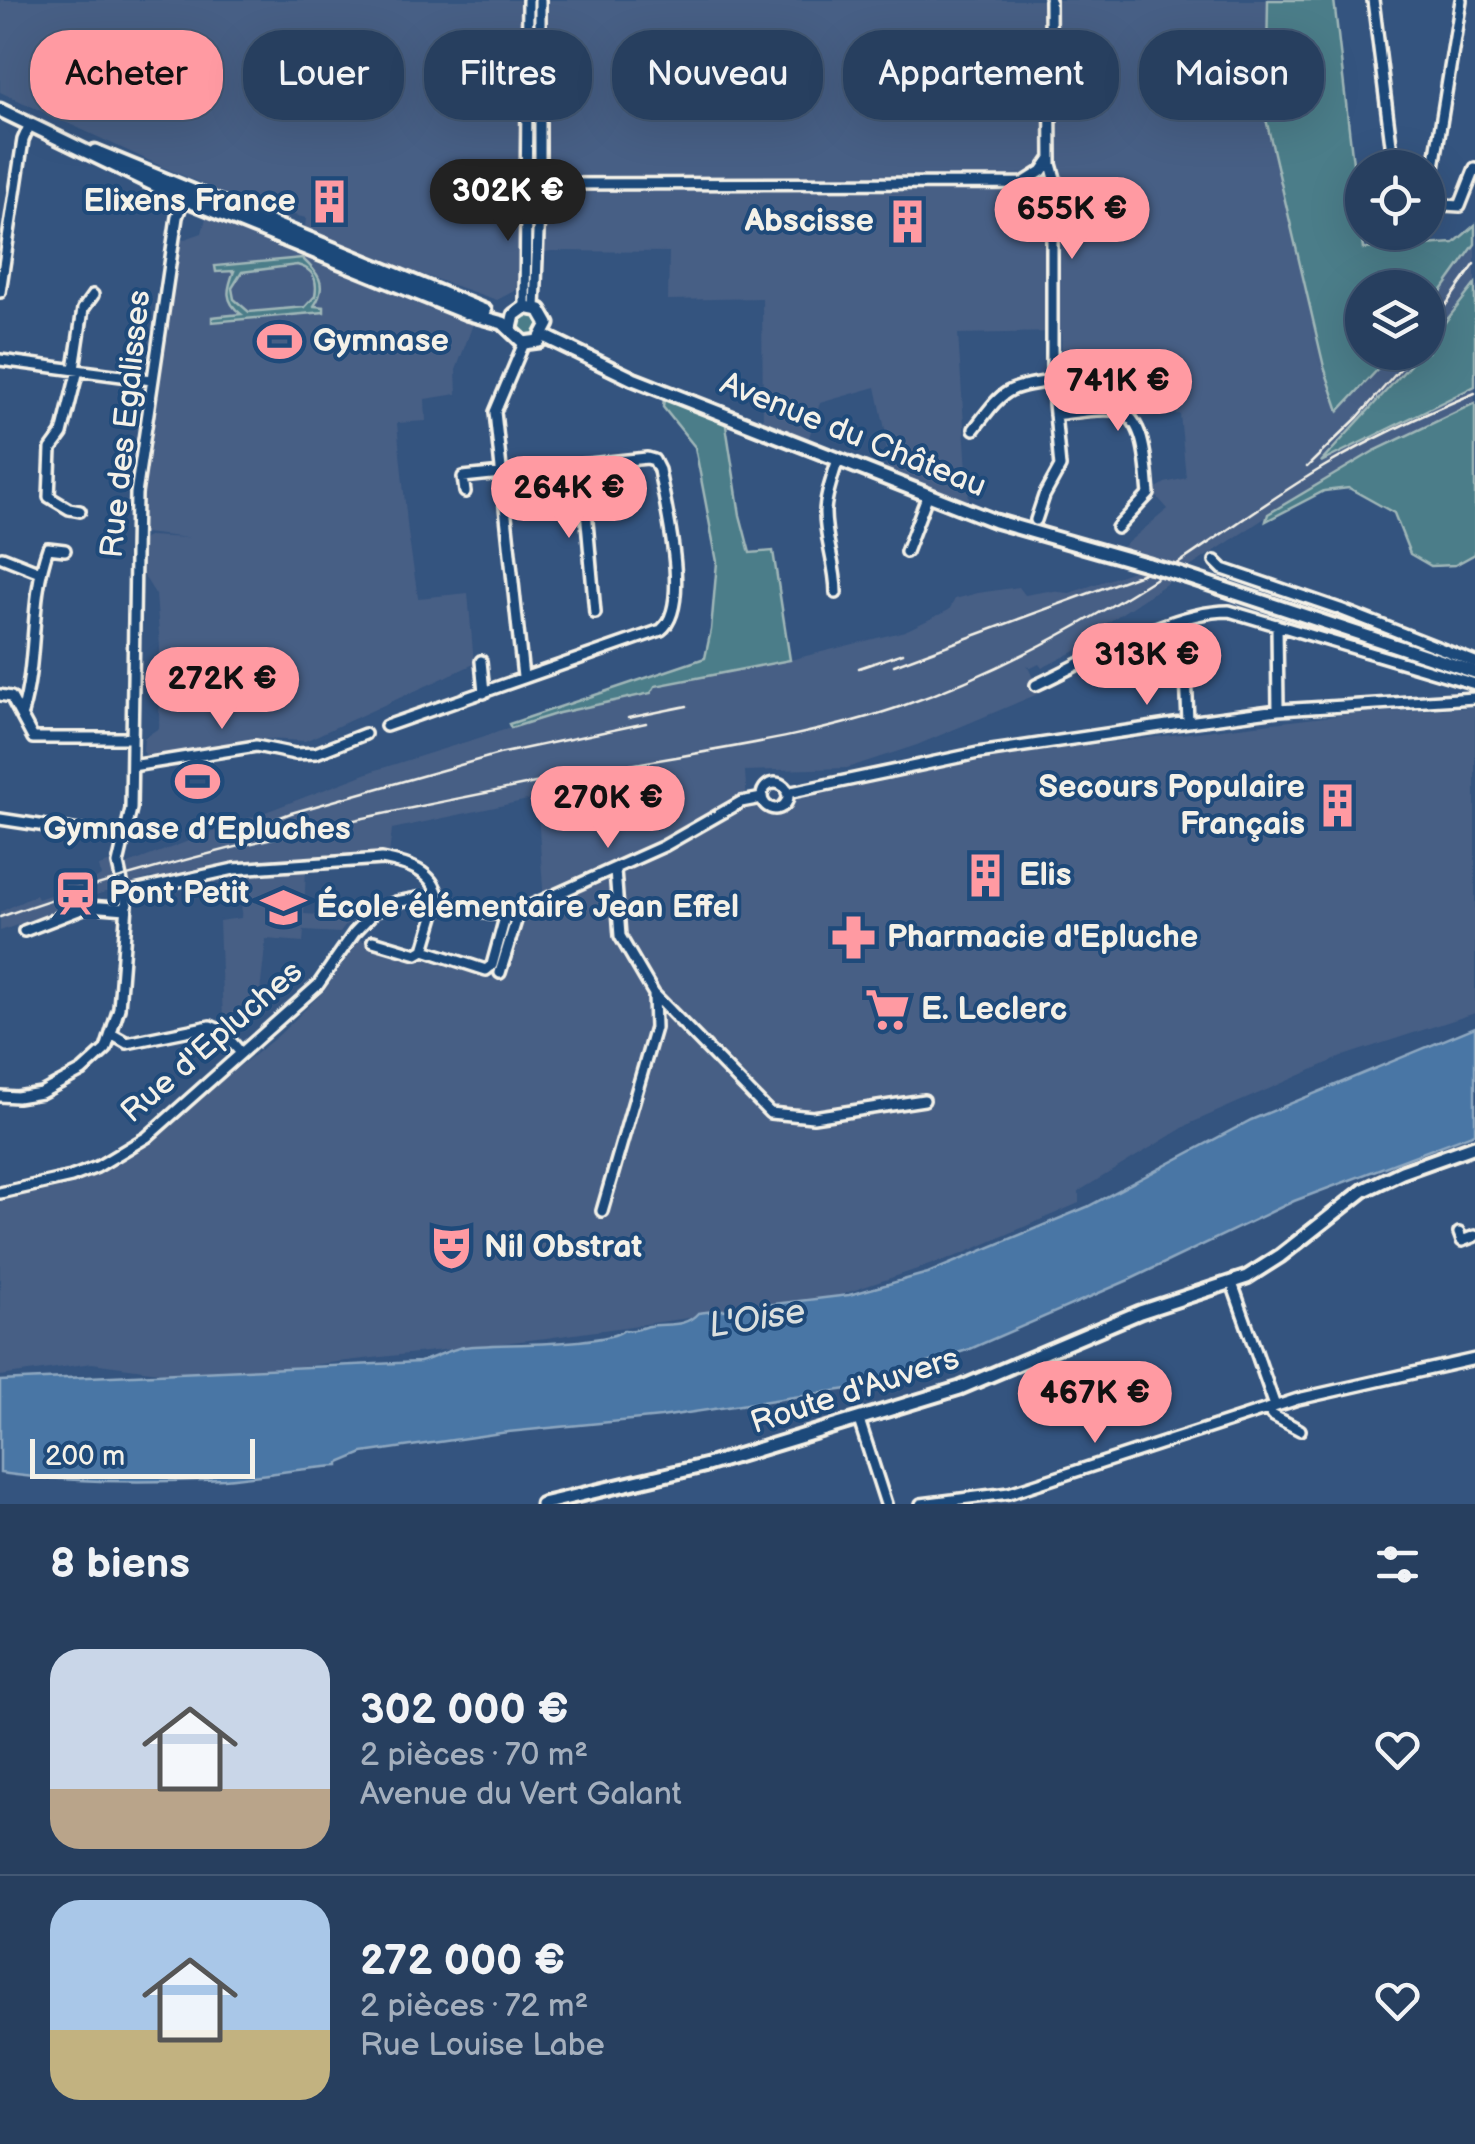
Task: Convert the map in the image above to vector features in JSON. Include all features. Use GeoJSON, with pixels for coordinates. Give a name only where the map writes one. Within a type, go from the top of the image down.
{"type":"FeatureCollection","features":[{"type":"Feature","properties":{"kind":"main road"},"geometry":{"type":"LineString","coordinates":[[0,110],[185,195],[522,314],[546,317],[544,336],[539,341],[518,339],[522,314]]}},
{"type":"Feature","properties":{"kind":"main road","name":"Avenue du Château"},"geometry":{"type":"LineString","coordinates":[[544,336],[633,379],[1022,530],[1180,574],[1475,669]]}},
{"type":"Feature","properties":{"kind":"main road","name":"Route d'Auvers"},"geometry":{"type":"LineString","coordinates":[[542,1504],[706,1465],[960,1388],[1140,1312],[1232,1283],[1280,1256],[1364,1190],[1475,1146]]}},
{"type":"Feature","properties":{"kind":"street"},"geometry":{"type":"LineString","coordinates":[[522,314],[528,184],[528,0]]}},
{"type":"Feature","properties":{"kind":"street"},"geometry":{"type":"LineString","coordinates":[[522,314],[540,184],[540,0]]}},
{"type":"Feature","properties":{"kind":"street"},"geometry":{"type":"LineString","coordinates":[[1022,530],[1036,520],[1060,468],[1052,382],[1055,190],[1048,173],[1050,0]]}},
{"type":"Feature","properties":{"kind":"street"},"geometry":{"type":"LineString","coordinates":[[1373,0],[1392,150]]}},
{"type":"Feature","properties":{"kind":"street"},"geometry":{"type":"LineString","coordinates":[[1437,150],[1462,0]]}},
{"type":"Feature","properties":{"kind":"street"},"geometry":{"type":"LineString","coordinates":[[0,292],[22,140],[30,124]]}},
{"type":"Feature","properties":{"kind":"street"},"geometry":{"type":"LineString","coordinates":[[1445,205],[1460,206],[1475,168]]}},
{"type":"Feature","properties":{"kind":"street"},"geometry":{"type":"LineString","coordinates":[[1032,186],[1048,173]]}},
{"type":"Feature","properties":{"kind":"street"},"geometry":{"type":"LineString","coordinates":[[528,184],[1032,186],[1049,194],[1055,190]]}},
{"type":"Feature","properties":{"kind":"street"},"geometry":{"type":"LineString","coordinates":[[1032,186],[1052,210]]}},
{"type":"Feature","properties":{"kind":"street","name":"Rue des Egalisses"},"geometry":{"type":"LineString","coordinates":[[106,1050],[119,1008],[126,909],[118,864],[130,816],[136,494],[177,217],[185,195]]}},
{"type":"Feature","properties":{"kind":"street"},"geometry":{"type":"LineString","coordinates":[[80,511],[49,497],[52,449],[62,434],[76,370],[83,309],[93,295]]}},
{"type":"Feature","properties":{"kind":"street"},"geometry":{"type":"LineString","coordinates":[[524,342],[494,412],[524,678]]}},
{"type":"Feature","properties":{"kind":"street"},"geometry":{"type":"LineString","coordinates":[[0,360],[152,380]]}},
{"type":"Feature","properties":{"kind":"street"},"geometry":{"type":"LineString","coordinates":[[974,429],[997,399],[1016,386],[1052,382]]}},
{"type":"Feature","properties":{"kind":"street"},"geometry":{"type":"LineString","coordinates":[[1055,415],[1113,410],[1123,412],[1136,427],[1149,494],[1117,528]]}},
{"type":"Feature","properties":{"kind":"street"},"geometry":{"type":"LineString","coordinates":[[836,592],[836,567],[825,509],[838,459]]}},
{"type":"Feature","properties":{"kind":"street"},"geometry":{"type":"LineString","coordinates":[[386,726],[661,630],[672,616],[676,575],[660,470],[654,460],[463,476],[465,492]]}},
{"type":"Feature","properties":{"kind":"street"},"geometry":{"type":"LineString","coordinates":[[582,465],[595,613]]}},
{"type":"Feature","properties":{"kind":"street"},"geometry":{"type":"LineString","coordinates":[[906,552],[928,494]]}},
{"type":"Feature","properties":{"kind":"street"},"geometry":{"type":"LineString","coordinates":[[1036,520],[1042,536]]}},
{"type":"Feature","properties":{"kind":"street"},"geometry":{"type":"LineString","coordinates":[[22,712],[31,681],[40,572],[48,548],[65,550]]}},
{"type":"Feature","properties":{"kind":"street"},"geometry":{"type":"LineString","coordinates":[[2,557],[40,572]]}},
{"type":"Feature","properties":{"kind":"street"},"geometry":{"type":"LineString","coordinates":[[1215,560],[1222,570],[1330,605],[1475,669]]}},
{"type":"Feature","properties":{"kind":"street"},"geometry":{"type":"LineString","coordinates":[[788,794],[978,753],[1188,722],[1278,710],[1472,698],[1475,686],[1229,611],[1185,618],[1095,655],[1036,685]]}},
{"type":"Feature","properties":{"kind":"street"},"geometry":{"type":"LineString","coordinates":[[1277,625],[1278,710]]}},
{"type":"Feature","properties":{"kind":"street"},"geometry":{"type":"LineString","coordinates":[[481,661],[484,692]]}},
{"type":"Feature","properties":{"kind":"street"},"geometry":{"type":"LineString","coordinates":[[1186,673],[1188,722]]}},
{"type":"Feature","properties":{"kind":"street"},"geometry":{"type":"LineString","coordinates":[[0,695],[11,696],[33,738],[132,738]]}},
{"type":"Feature","properties":{"kind":"street"},"geometry":{"type":"LineString","coordinates":[[132,766],[256,746],[295,754],[316,753],[365,734]]}},
{"type":"Feature","properties":{"kind":"street"},"geometry":{"type":"LineString","coordinates":[[775,784],[783,786],[788,794],[787,802],[777,809],[766,805],[762,798],[764,790],[775,784]]}},
{"type":"Feature","properties":{"kind":"street","name":"Rue d'Epluches"},"geometry":{"type":"LineString","coordinates":[[0,1193],[71,1177],[97,1167],[148,1137],[318,986],[354,933],[375,911],[410,898],[439,899],[490,914],[519,911],[664,846],[740,802],[762,798]]}},
{"type":"Feature","properties":{"kind":"street"},"geometry":{"type":"LineString","coordinates":[[0,819],[125,838]]}},
{"type":"Feature","properties":{"kind":"street"},"geometry":{"type":"LineString","coordinates":[[125,893],[234,869],[382,858],[427,874],[439,899],[424,950],[417,954],[372,941]]}},
{"type":"Feature","properties":{"kind":"street"},"geometry":{"type":"LineString","coordinates":[[615,870],[620,936],[654,994],[770,1113],[813,1117],[924,1100]]}},
{"type":"Feature","properties":{"kind":"street"},"geometry":{"type":"LineString","coordinates":[[24,931],[89,906],[126,909]]}},
{"type":"Feature","properties":{"kind":"street"},"geometry":{"type":"LineString","coordinates":[[500,973],[519,911]]}},
{"type":"Feature","properties":{"kind":"street"},"geometry":{"type":"LineString","coordinates":[[424,950],[486,970],[492,965],[506,914]]}},
{"type":"Feature","properties":{"kind":"street"},"geometry":{"type":"LineString","coordinates":[[602,1212],[653,1038],[654,994]]}},
{"type":"Feature","properties":{"kind":"street"},"geometry":{"type":"LineString","coordinates":[[0,1096],[17,1098],[52,1088],[82,1071],[106,1050],[127,1043],[210,1026],[222,1030],[241,1053]]}},
{"type":"Feature","properties":{"kind":"street"},"geometry":{"type":"LineString","coordinates":[[113,1035],[127,1043]]}},
{"type":"Feature","properties":{"kind":"street"},"geometry":{"type":"LineString","coordinates":[[1459,1233],[1462,1240],[1475,1236]]}},
{"type":"Feature","properties":{"kind":"street"},"geometry":{"type":"LineString","coordinates":[[1232,1283],[1272,1415],[1300,1430]]}},
{"type":"Feature","properties":{"kind":"street"},"geometry":{"type":"LineString","coordinates":[[921,1504],[1010,1493],[1272,1408],[1475,1359]]}},
{"type":"Feature","properties":{"kind":"street"},"geometry":{"type":"LineString","coordinates":[[860,1420],[886,1504]]}},
{"type":"Feature","properties":{"kind":"shaded area"},"geometry":{"type":"Polygon","coordinates":[[[0,0],[1268,0],[1267,30],[1139,30],[1139,120],[1266,120],[1337,408],[1377,370],[1405,370],[1324,459],[1475,386],[1475,403],[1374,451],[1320,482],[1190,567],[1121,548],[1168,509],[1152,491],[1186,478],[1180,414],[1144,417],[1121,406],[1064,412],[1061,332],[958,334],[969,501],[887,469],[886,434],[876,387],[820,403],[807,444],[763,426],[762,298],[668,300],[669,252],[551,251],[520,256],[518,289],[497,300],[409,270],[305,227],[306,218],[290,214],[287,220],[61,120],[223,120],[223,30],[30,30],[30,106],[0,92],[0,0]]]}},
{"type":"Feature","properties":{"kind":"shaded area"},"geometry":{"type":"Polygon","coordinates":[[[206,218],[473,324],[456,370],[457,394],[425,399],[426,421],[397,423],[418,598],[468,593],[474,664],[305,741],[266,739],[147,757],[143,751],[144,738],[159,728],[160,647],[156,595],[144,576],[140,543],[148,536],[189,538],[144,533],[143,493],[179,241],[202,233],[206,218]]]}},
{"type":"Feature","properties":{"kind":"shaded area"},"geometry":{"type":"Polygon","coordinates":[[[1475,244],[1475,284],[1445,322],[1445,286],[1475,244]]]}},
{"type":"Feature","properties":{"kind":"shaded area"},"geometry":{"type":"Polygon","coordinates":[[[1139,569],[1172,580],[1098,629],[1101,638],[1042,668],[1039,664],[1031,668],[1027,665],[1040,693],[917,745],[847,768],[745,771],[747,802],[777,811],[793,794],[1022,753],[1349,714],[1475,707],[1475,1013],[1346,1055],[1191,1123],[1079,1191],[1079,1203],[962,1254],[831,1298],[546,1338],[312,1365],[188,1376],[92,1363],[0,1376],[0,1198],[63,1181],[134,1151],[279,1035],[324,991],[357,939],[492,979],[506,922],[544,903],[537,798],[392,829],[389,855],[241,864],[156,883],[154,877],[125,885],[123,866],[376,770],[559,713],[651,693],[655,686],[790,660],[905,631],[949,610],[955,599],[978,593],[1019,587],[1025,595],[1070,593],[1139,569]]]}},
{"type":"Feature","properties":{"kind":"shaded area"},"geometry":{"type":"Polygon","coordinates":[[[111,862],[118,893],[105,892],[0,931],[0,912],[36,895],[38,899],[96,879],[101,876],[99,866],[111,862]]]}},
{"type":"Feature","properties":{"kind":"shaded area"},"geometry":{"type":"Polygon","coordinates":[[[306,868],[304,914],[352,917],[340,933],[304,931],[303,942],[266,939],[258,1010],[223,1020],[219,921],[241,918],[243,872],[306,868]]]}},
{"type":"Feature","properties":{"kind":"green space"},"geometry":{"type":"Polygon","coordinates":[[[1268,0],[1334,0],[1351,150],[1345,150],[1345,250],[1445,250],[1445,244],[1454,243],[1475,225],[1475,244],[1445,286],[1445,270],[1345,270],[1345,370],[1377,370],[1339,411],[1324,367],[1266,120],[1324,120],[1324,30],[1267,30],[1268,0]]]}},
{"type":"Feature","properties":{"kind":"green space"},"geometry":{"type":"Polygon","coordinates":[[[302,258],[319,279],[321,291],[314,306],[324,307],[324,312],[212,322],[212,317],[241,314],[228,294],[234,271],[216,272],[215,266],[302,258]],[[303,267],[242,272],[232,288],[234,299],[249,312],[305,307],[315,296],[316,285],[314,276],[303,267]]]}},
{"type":"Feature","properties":{"kind":"green space"},"geometry":{"type":"Polygon","coordinates":[[[1475,284],[1475,386],[1321,462],[1405,370],[1445,370],[1445,322],[1475,284]]]}},
{"type":"Feature","properties":{"kind":"green space"},"geometry":{"type":"Polygon","coordinates":[[[529,312],[538,316],[542,325],[538,334],[529,338],[520,334],[516,325],[520,316],[529,312]]]}},
{"type":"Feature","properties":{"kind":"green space"},"geometry":{"type":"Polygon","coordinates":[[[664,398],[725,419],[750,553],[773,551],[790,660],[655,686],[651,693],[511,728],[509,724],[705,658],[717,562],[695,447],[663,407],[664,398]]]}},
{"type":"Feature","properties":{"kind":"green space"},"geometry":{"type":"Polygon","coordinates":[[[1475,403],[1475,554],[1455,565],[1431,566],[1410,554],[1394,513],[1349,488],[1324,491],[1266,521],[1268,514],[1374,451],[1475,403]]]}},
{"type":"Feature","properties":{"kind":"green space"},"geometry":{"type":"Polygon","coordinates":[[[241,671],[243,686],[214,688],[212,673],[241,671]]]}},
{"type":"Feature","properties":{"kind":"water","name":"L'Oise"},"geometry":{"type":"Polygon","coordinates":[[[1475,1027],[1475,1133],[1294,1201],[1131,1279],[970,1349],[847,1389],[661,1417],[508,1432],[363,1453],[339,1466],[238,1478],[112,1481],[0,1473],[0,1381],[420,1362],[464,1347],[596,1339],[624,1330],[682,1323],[698,1313],[849,1295],[928,1273],[1087,1207],[1251,1120],[1475,1027]]]}},
{"type":"Feature","properties":{"kind":"railway"},"geometry":{"type":"LineString","coordinates":[[1445,306],[1475,264]]}},
{"type":"Feature","properties":{"kind":"railway"},"geometry":{"type":"LineString","coordinates":[[1307,467],[1399,370]]}},
{"type":"Feature","properties":{"kind":"railway"},"geometry":{"type":"LineString","coordinates":[[0,917],[148,870],[298,832],[793,735],[905,705],[969,680],[1063,633],[1153,580],[1325,466],[1475,393]]}},
{"type":"Feature","properties":{"kind":"railway"},"geometry":{"type":"LineString","coordinates":[[894,665],[1144,573]]}},
{"type":"Feature","properties":{"kind":"railway"},"geometry":{"type":"LineString","coordinates":[[859,668],[903,653]]}},
{"type":"Feature","properties":{"kind":"railway"},"geometry":{"type":"LineString","coordinates":[[628,718],[687,706]]}},
{"type":"Feature","properties":{"kind":"railway"},"geometry":{"type":"LineString","coordinates":[[223,839],[291,813],[499,754],[646,723]]}},
{"type":"Feature","properties":{"kind":"place","name":"Elixens France"},"geometry":{"type":"Point","coordinates":[329,201]}},
{"type":"Feature","properties":{"kind":"place","name":"Abscisse"},"geometry":{"type":"Point","coordinates":[907,221]}},
{"type":"Feature","properties":{"kind":"place","name":"Gymnase"},"geometry":{"type":"Point","coordinates":[280,341]}},
{"type":"Feature","properties":{"kind":"place","name":"Gymnase d’Epluches"},"geometry":{"type":"Point","coordinates":[197,781]}},
{"type":"Feature","properties":{"kind":"place","name":"Secours Populaire Français"},"geometry":{"type":"Point","coordinates":[1338,805]}},
{"type":"Feature","properties":{"kind":"place","name":"Elis"},"geometry":{"type":"Point","coordinates":[986,875]}},
{"type":"Feature","properties":{"kind":"place","name":"Pont Petit"},"geometry":{"type":"Point","coordinates":[76,893]}},
{"type":"Feature","properties":{"kind":"place","name":"École élémentaire Jean Effel"},"geometry":{"type":"Point","coordinates":[283,907]}},
{"type":"Feature","properties":{"kind":"place","name":"Pharmacie d'Epluche"},"geometry":{"type":"Point","coordinates":[854,937]}},
{"type":"Feature","properties":{"kind":"place","name":"E. Leclerc"},"geometry":{"type":"Point","coordinates":[888,1009]}},
{"type":"Feature","properties":{"kind":"place","name":"Nil Obstrat"},"geometry":{"type":"Point","coordinates":[451,1247]}}]}
